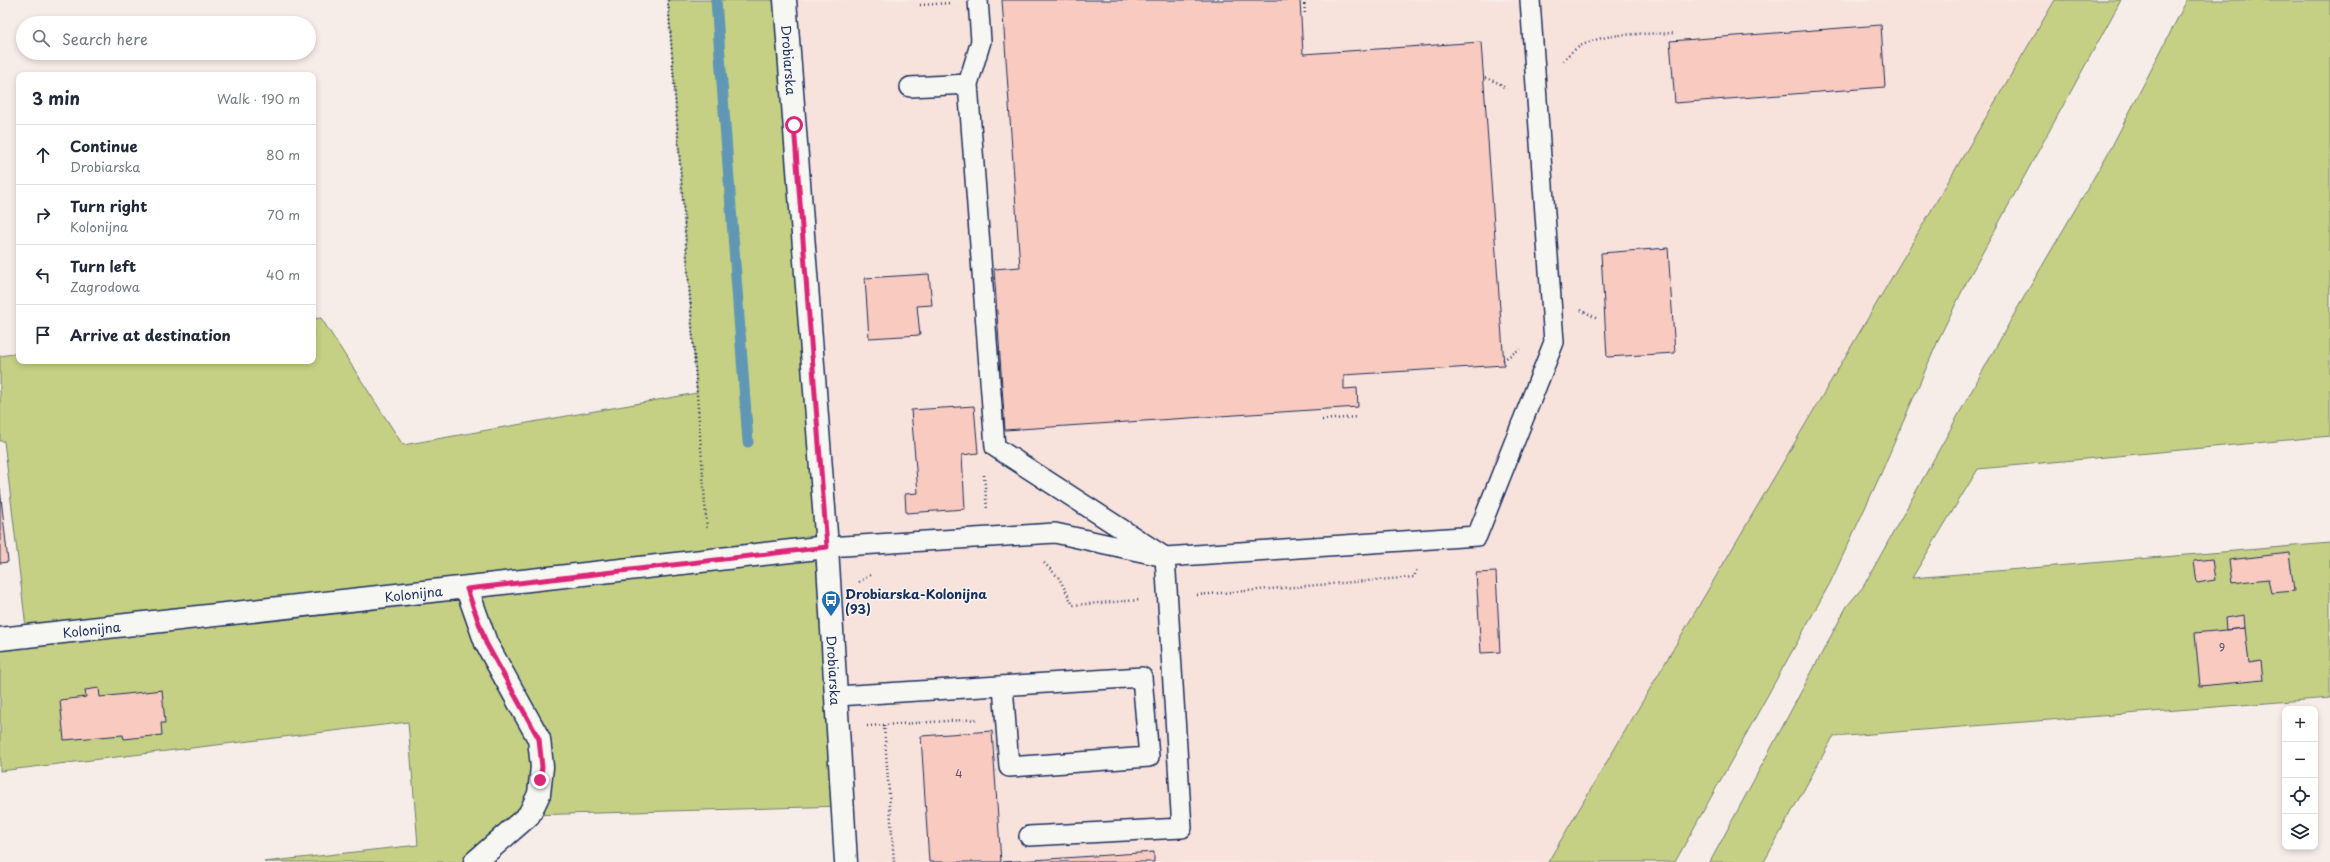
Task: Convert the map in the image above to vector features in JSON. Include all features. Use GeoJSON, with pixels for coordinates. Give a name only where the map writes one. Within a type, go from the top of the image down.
{"type":"FeatureCollection","features":[{"type":"Feature","properties":{"kind":"street","name":"Drobiarska"},"geometry":{"type":"LineString","coordinates":[[785,0],[827,547],[846,862]]}},
{"type":"Feature","properties":{"kind":"street","name":"Kolonijna"},"geometry":{"type":"LineString","coordinates":[[0,640],[467,589],[827,547]]}},
{"type":"Feature","properties":{"kind":"street"},"geometry":{"type":"LineString","coordinates":[[467,589],[486,643],[539,739],[542,767],[539,794],[529,816],[475,862]]}},
{"type":"Feature","properties":{"kind":"lane"},"geometry":{"type":"LineString","coordinates":[[978,0],[981,41],[968,84],[995,447],[1165,557]]}},
{"type":"Feature","properties":{"kind":"lane"},"geometry":{"type":"LineString","coordinates":[[827,547],[1055,533],[1165,557],[1477,536],[1554,342],[1530,0]]}},
{"type":"Feature","properties":{"kind":"lane"},"geometry":{"type":"LineString","coordinates":[[910,87],[968,84]]}},
{"type":"Feature","properties":{"kind":"lane"},"geometry":{"type":"LineString","coordinates":[[1030,836],[1182,828],[1165,557]]}},
{"type":"Feature","properties":{"kind":"lane"},"geometry":{"type":"LineString","coordinates":[[837,696],[1142,677],[1149,757],[1009,767],[1003,686]]}},
{"type":"Feature","properties":{"kind":"path"},"geometry":{"type":"LineString","coordinates":[[668,0],[709,560]]}},
{"type":"Feature","properties":{"kind":"path"},"geometry":{"type":"LineString","coordinates":[[1304,0],[1305,15]]}},
{"type":"Feature","properties":{"kind":"path"},"geometry":{"type":"LineString","coordinates":[[920,5],[956,3]]}},
{"type":"Feature","properties":{"kind":"path"},"geometry":{"type":"LineString","coordinates":[[1559,67],[1568,54],[1594,39],[1675,33]]}},
{"type":"Feature","properties":{"kind":"path"},"geometry":{"type":"LineString","coordinates":[[1322,420],[1357,417]]}},
{"type":"Feature","properties":{"kind":"path"},"geometry":{"type":"LineString","coordinates":[[1038,560],[1050,567],[1059,578],[1073,605],[1147,599]]}},
{"type":"Feature","properties":{"kind":"path"},"geometry":{"type":"LineString","coordinates":[[1194,595],[1414,577],[1420,562]]}},
{"type":"Feature","properties":{"kind":"path"},"geometry":{"type":"LineString","coordinates":[[884,725],[894,862]]}},
{"type":"Feature","properties":{"kind":"shaded area"},"geometry":{"type":"Polygon","coordinates":[[[785,0],[2055,0],[1548,862],[860,862],[844,806],[785,0]]]}},
{"type":"Feature","properties":{"kind":"green space"},"geometry":{"type":"Polygon","coordinates":[[[668,0],[785,0],[844,806],[529,815],[475,862],[264,862],[418,845],[408,722],[0,771],[0,639],[27,636],[4,441],[0,441],[0,356],[16,353],[16,364],[316,364],[316,319],[321,318],[403,445],[697,393],[668,0]]]}},
{"type":"Feature","properties":{"kind":"green space"},"geometry":{"type":"Polygon","coordinates":[[[2055,0],[2121,0],[1967,281],[1940,336],[1879,478],[1830,583],[1675,862],[1548,862],[2055,0]]]}},
{"type":"Feature","properties":{"kind":"green space"},"geometry":{"type":"Polygon","coordinates":[[[2187,0],[2330,0],[2330,436],[1978,469],[1912,578],[2330,543],[2330,698],[1833,737],[1764,862],[1710,862],[1847,606],[1863,587],[2017,309],[2110,150],[2187,0]]]}},
{"type":"Feature","properties":{"kind":"building"},"geometry":{"type":"Polygon","coordinates":[[[1002,0],[1300,0],[1303,54],[1481,42],[1504,365],[1344,375],[1344,389],[1357,388],[1358,407],[1005,430],[994,269],[1020,267],[1002,0]]]}},
{"type":"Feature","properties":{"kind":"building"},"geometry":{"type":"Polygon","coordinates":[[[1881,25],[1885,87],[1675,103],[1670,41],[1881,25]]]}},
{"type":"Feature","properties":{"kind":"building"},"geometry":{"type":"Polygon","coordinates":[[[1668,248],[1675,353],[1607,357],[1601,253],[1668,248]]]}},
{"type":"Feature","properties":{"kind":"building"},"geometry":{"type":"Polygon","coordinates":[[[929,274],[932,305],[917,306],[920,335],[869,338],[865,278],[929,274]]]}},
{"type":"Feature","properties":{"kind":"building"},"geometry":{"type":"Polygon","coordinates":[[[974,406],[978,453],[962,455],[965,509],[906,513],[905,494],[918,493],[911,410],[974,406]]]}},
{"type":"Feature","properties":{"kind":"building"},"geometry":{"type":"Polygon","coordinates":[[[0,488],[8,562],[0,563],[0,488]]]}},
{"type":"Feature","properties":{"kind":"building"},"geometry":{"type":"Polygon","coordinates":[[[2289,553],[2294,591],[2271,593],[2268,579],[2232,583],[2229,560],[2289,553]]]}},
{"type":"Feature","properties":{"kind":"building"},"geometry":{"type":"Polygon","coordinates":[[[2212,559],[2215,580],[2197,583],[2194,561],[2212,559]]]}},
{"type":"Feature","properties":{"kind":"building"},"geometry":{"type":"Polygon","coordinates":[[[1496,572],[1500,652],[1481,653],[1476,573],[1496,572]]]}},
{"type":"Feature","properties":{"kind":"building"},"geometry":{"type":"Polygon","coordinates":[[[2244,615],[2245,628],[2226,630],[2225,618],[2244,615]]]}},
{"type":"Feature","properties":{"kind":"building"},"geometry":{"type":"Polygon","coordinates":[[[2245,628],[2249,663],[2261,661],[2263,680],[2200,686],[2195,633],[2245,628]]]}},
{"type":"Feature","properties":{"kind":"building"},"geometry":{"type":"Polygon","coordinates":[[[99,688],[100,697],[162,690],[165,723],[161,723],[162,735],[124,739],[123,735],[64,740],[60,700],[86,697],[85,690],[99,688]]]}},
{"type":"Feature","properties":{"kind":"building"},"geometry":{"type":"Polygon","coordinates":[[[992,731],[1001,862],[929,862],[921,736],[992,731]]]}},
{"type":"Feature","properties":{"kind":"building"},"geometry":{"type":"Polygon","coordinates":[[[1154,852],[1154,862],[1003,862],[1154,852]]]}},
{"type":"Feature","properties":{"kind":"waterway"},"geometry":{"type":"LineString","coordinates":[[716,0],[748,442]]}},
{"type":"Feature","properties":{"kind":"place","name":"Drobiarska-Kolonijna (93)"},"geometry":{"type":"Point","coordinates":[831,617]}},
{"type":"Feature","properties":{"kind":"route"},"geometry":{"type":"LineString","coordinates":[[540,780],[542,767],[539,739],[526,719],[486,643],[467,589],[827,547],[794,125]]}}]}
